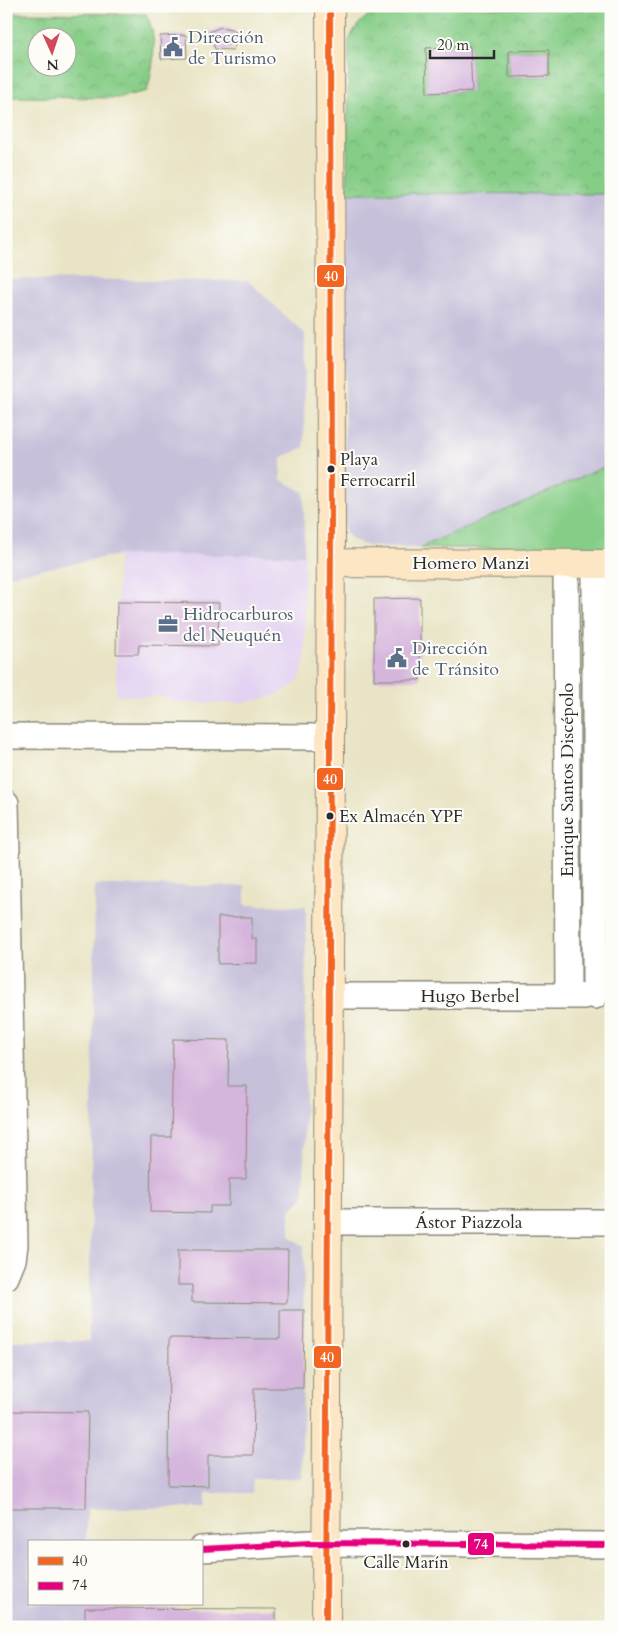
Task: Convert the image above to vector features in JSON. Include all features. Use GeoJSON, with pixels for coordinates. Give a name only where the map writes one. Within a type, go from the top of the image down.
{"type":"FeatureCollection","features":[{"type":"Feature","properties":{"kind":"main road"},"geometry":{"type":"LineString","coordinates":[[326,1627],[331,563],[330,6]]}},
{"type":"Feature","properties":{"kind":"main road","name":"Homero Manzi"},"geometry":{"type":"LineString","coordinates":[[331,563],[603,564]]}},
{"type":"Feature","properties":{"kind":"street","name":"Enrique Santos Discépolo"},"geometry":{"type":"LineString","coordinates":[[566,564],[568,996]]}},
{"type":"Feature","properties":{"kind":"street","name":"Enrique Santos Discépolo"},"geometry":{"type":"LineString","coordinates":[[603,564],[603,996]]}},
{"type":"Feature","properties":{"kind":"street"},"geometry":{"type":"LineString","coordinates":[[6,736],[330,737]]}},
{"type":"Feature","properties":{"kind":"street"},"geometry":{"type":"LineString","coordinates":[[6,803],[15,1245],[13,1260],[6,1277]]}},
{"type":"Feature","properties":{"kind":"street","name":"Hugo Berbel"},"geometry":{"type":"LineString","coordinates":[[329,996],[603,996]]}},
{"type":"Feature","properties":{"kind":"street","name":"Ástor Piazzola"},"geometry":{"type":"LineString","coordinates":[[328,1222],[611,1222]]}},
{"type":"Feature","properties":{"kind":"street"},"geometry":{"type":"LineString","coordinates":[[202,1549],[327,1543],[611,1545]]}},
{"type":"Feature","properties":{"kind":"shaded area"},"geometry":{"type":"Polygon","coordinates":[[[347,193],[611,194],[611,464],[420,548],[367,546],[350,539],[345,531],[344,522],[347,193]]]}},
{"type":"Feature","properties":{"kind":"shaded area"},"geometry":{"type":"Polygon","coordinates":[[[6,279],[248,281],[305,334],[304,447],[281,458],[281,480],[304,492],[304,555],[118,555],[6,576],[6,279]]]}},
{"type":"Feature","properties":{"kind":"shaded area"},"geometry":{"type":"Polygon","coordinates":[[[118,555],[304,555],[305,659],[300,678],[293,685],[275,696],[243,703],[177,703],[169,697],[116,696],[118,555]]]}},
{"type":"Feature","properties":{"kind":"shaded area"},"geometry":{"type":"Polygon","coordinates":[[[95,885],[245,886],[245,905],[306,906],[304,1196],[290,1210],[290,1237],[304,1246],[302,1478],[253,1478],[252,1493],[206,1493],[206,1508],[87,1508],[86,1540],[28,1540],[28,1606],[85,1606],[85,1627],[6,1627],[6,1341],[89,1341],[95,885]]]}},
{"type":"Feature","properties":{"kind":"green space"},"geometry":{"type":"Polygon","coordinates":[[[397,6],[611,10],[611,194],[347,193],[349,41],[357,26],[367,16],[397,6]],[[470,47],[426,48],[428,93],[472,91],[470,47]],[[549,50],[509,51],[509,77],[549,76],[549,50]]]}},
{"type":"Feature","properties":{"kind":"green space"},"geometry":{"type":"Polygon","coordinates":[[[6,13],[146,14],[152,32],[154,52],[147,91],[117,98],[6,97],[6,13]]]}},
{"type":"Feature","properties":{"kind":"green space"},"geometry":{"type":"Polygon","coordinates":[[[611,464],[611,549],[420,548],[426,545],[611,464]]]}},
{"type":"Feature","properties":{"kind":"building"},"geometry":{"type":"Polygon","coordinates":[[[221,27],[231,29],[242,36],[232,50],[215,49],[209,32],[221,27]]]}},
{"type":"Feature","properties":{"kind":"building","name":"Dirección de Turismo"},"geometry":{"type":"Polygon","coordinates":[[[186,35],[187,58],[161,59],[160,36],[186,35]]]}},
{"type":"Feature","properties":{"kind":"building"},"geometry":{"type":"Polygon","coordinates":[[[470,46],[472,91],[427,93],[426,48],[470,46]]]}},
{"type":"Feature","properties":{"kind":"building"},"geometry":{"type":"Polygon","coordinates":[[[549,50],[549,76],[509,77],[509,51],[549,50]]]}},
{"type":"Feature","properties":{"kind":"building","name":"Dirección de Tránsito"},"geometry":{"type":"Polygon","coordinates":[[[420,598],[420,680],[374,680],[374,599],[420,598]]]}},
{"type":"Feature","properties":{"kind":"building","name":"Hidrocarburos del Neuquén"},"geometry":{"type":"Polygon","coordinates":[[[117,602],[219,603],[218,646],[139,645],[138,654],[116,654],[117,602]]]}},
{"type":"Feature","properties":{"kind":"building"},"geometry":{"type":"Polygon","coordinates":[[[218,917],[252,917],[252,939],[257,939],[257,963],[218,964],[218,917]]]}},
{"type":"Feature","properties":{"kind":"building"},"geometry":{"type":"Polygon","coordinates":[[[173,1039],[229,1040],[228,1086],[247,1086],[246,1179],[229,1179],[229,1206],[210,1206],[210,1213],[150,1212],[151,1137],[171,1137],[173,1039]]]}},
{"type":"Feature","properties":{"kind":"building"},"geometry":{"type":"Polygon","coordinates":[[[178,1250],[288,1250],[287,1303],[192,1302],[192,1285],[178,1285],[178,1250]]]}},
{"type":"Feature","properties":{"kind":"building"},"geometry":{"type":"Polygon","coordinates":[[[280,1310],[304,1310],[303,1388],[254,1388],[253,1455],[208,1455],[208,1486],[168,1485],[169,1338],[280,1339],[280,1310]]]}},
{"type":"Feature","properties":{"kind":"building"},"geometry":{"type":"Polygon","coordinates":[[[6,1411],[88,1412],[86,1508],[6,1508],[6,1411]]]}},
{"type":"Feature","properties":{"kind":"building"},"geometry":{"type":"Polygon","coordinates":[[[85,1608],[276,1609],[276,1627],[85,1627],[85,1608]]]}},
{"type":"Feature","properties":{"kind":"transit line","name":"40"},"geometry":{"type":"LineString","coordinates":[[326,1627],[331,527],[330,6]]}},
{"type":"Feature","properties":{"kind":"transit line","name":"74"},"geometry":{"type":"LineString","coordinates":[[202,1549],[310,1543],[611,1545]]}},
{"type":"Feature","properties":{"kind":"place","name":"Dirección de Turismo"},"geometry":{"type":"Point","coordinates":[173,47]}},
{"type":"Feature","properties":{"kind":"place","name":"Playa Ferrocarril"},"geometry":{"type":"Point","coordinates":[331,469]}},
{"type":"Feature","properties":{"kind":"place","name":"Hidrocarburos del Neuquén"},"geometry":{"type":"Point","coordinates":[168,624]}},
{"type":"Feature","properties":{"kind":"place","name":"Dirección de Tránsito"},"geometry":{"type":"Point","coordinates":[397,658]}},
{"type":"Feature","properties":{"kind":"place","name":"Ex Almacén YPF"},"geometry":{"type":"Point","coordinates":[330,816]}},
{"type":"Feature","properties":{"kind":"place","name":"Calle Marín"},"geometry":{"type":"Point","coordinates":[406,1544]}}]}
